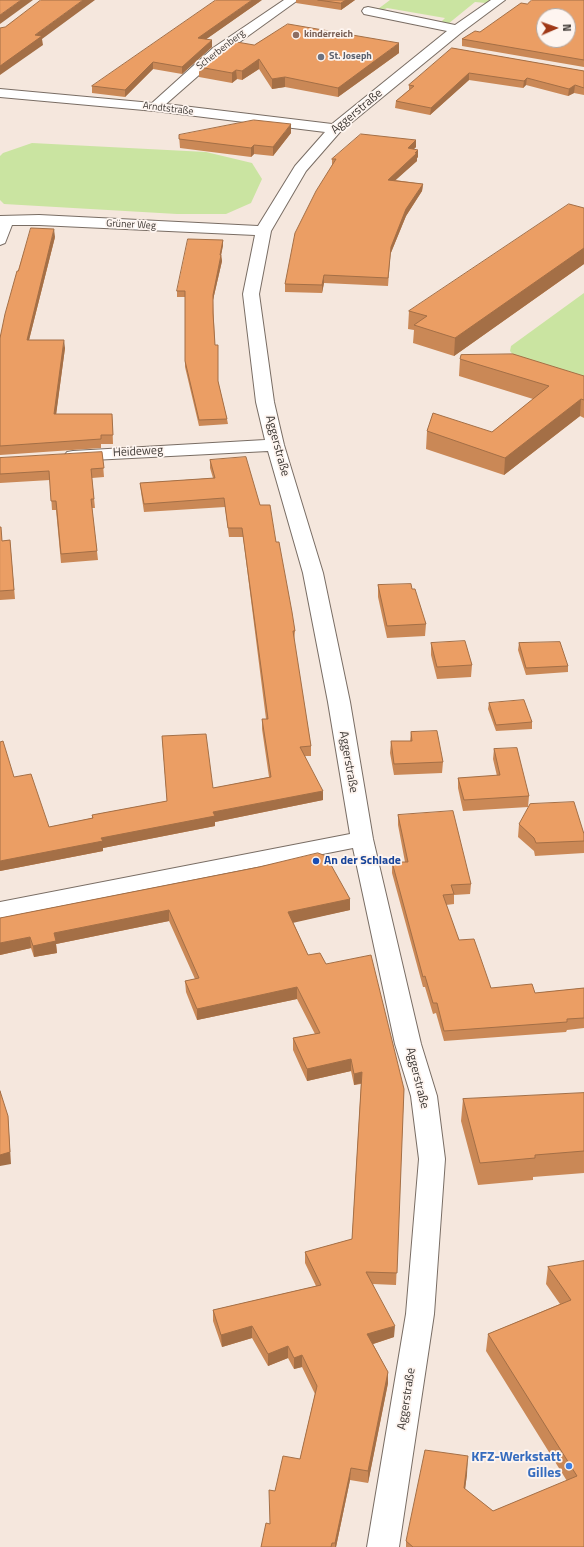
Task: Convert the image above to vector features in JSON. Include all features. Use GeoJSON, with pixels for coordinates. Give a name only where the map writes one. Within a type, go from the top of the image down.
{"type":"FeatureCollection","features":[{"type":"Feature","properties":{"kind":"street","name":"Scherbenberg"},"geometry":{"type":"LineString","coordinates":[[155,107],[218,51],[292,0]]}},
{"type":"Feature","properties":{"kind":"street","name":"Aggerstraße"},"geometry":{"type":"LineString","coordinates":[[383,1547],[420,1314],[432,1159],[424,1096],[408,1044],[362,839],[340,702],[313,573],[275,445],[265,402],[251,294],[263,231],[300,169],[335,129],[443,48],[457,29],[499,0]]}},
{"type":"Feature","properties":{"kind":"street"},"geometry":{"type":"LineString","coordinates":[[368,11],[457,29]]}},
{"type":"Feature","properties":{"kind":"street","name":"Arndtstraße"},"geometry":{"type":"LineString","coordinates":[[0,93],[155,107],[335,129]]}},
{"type":"Feature","properties":{"kind":"street"},"geometry":{"type":"LineString","coordinates":[[0,240],[3,221]]}},
{"type":"Feature","properties":{"kind":"street","name":"Grüner Weg"},"geometry":{"type":"LineString","coordinates":[[3,221],[47,221],[263,231]]}},
{"type":"Feature","properties":{"kind":"street","name":"Heideweg"},"geometry":{"type":"LineString","coordinates":[[55,457],[275,445]]}},
{"type":"Feature","properties":{"kind":"street"},"geometry":{"type":"LineString","coordinates":[[0,910],[362,839]]}},
{"type":"Feature","properties":{"kind":"green space"},"geometry":{"type":"Polygon","coordinates":[[[390,0],[490,0],[486,3],[475,2],[448,24],[440,23],[445,18],[387,8],[381,11],[378,9],[390,0]]]}},
{"type":"Feature","properties":{"kind":"green space"},"geometry":{"type":"Polygon","coordinates":[[[32,143],[206,152],[252,163],[262,179],[251,203],[226,214],[177,214],[4,204],[0,200],[0,156],[3,153],[32,143]]]}},
{"type":"Feature","properties":{"kind":"green space"},"geometry":{"type":"Polygon","coordinates":[[[584,293],[584,377],[514,356],[510,351],[511,346],[584,293]]]}},
{"type":"Feature","properties":{"kind":"building"},"geometry":{"type":"Polygon","coordinates":[[[0,0],[21,0],[0,15],[0,0]]]}},
{"type":"Feature","properties":{"kind":"building"},"geometry":{"type":"Polygon","coordinates":[[[41,0],[83,0],[35,35],[42,36],[0,66],[0,28],[5,27],[41,0]]]}},
{"type":"Feature","properties":{"kind":"building"},"geometry":{"type":"Polygon","coordinates":[[[216,0],[252,0],[198,38],[212,40],[182,67],[153,62],[125,90],[92,86],[216,0]]]}},
{"type":"Feature","properties":{"kind":"building"},"geometry":{"type":"Polygon","coordinates":[[[318,0],[346,0],[341,3],[318,0]]]}},
{"type":"Feature","properties":{"kind":"building"},"geometry":{"type":"Polygon","coordinates":[[[532,0],[584,0],[584,60],[462,39],[475,31],[480,32],[521,3],[527,4],[532,0]]]}},
{"type":"Feature","properties":{"kind":"building"},"geometry":{"type":"Polygon","coordinates":[[[288,24],[399,43],[338,88],[285,77],[272,79],[259,59],[242,71],[236,70],[232,73],[199,67],[231,41],[254,45],[288,24]]]}},
{"type":"Feature","properties":{"kind":"building"},"geometry":{"type":"Polygon","coordinates":[[[452,48],[584,71],[584,88],[575,85],[569,89],[527,78],[524,81],[469,73],[431,108],[396,101],[414,86],[409,85],[452,48]]]}},
{"type":"Feature","properties":{"kind":"building"},"geometry":{"type":"Polygon","coordinates":[[[254,120],[291,124],[273,147],[254,145],[251,148],[179,139],[179,135],[254,120]]]}},
{"type":"Feature","properties":{"kind":"building"},"geometry":{"type":"Polygon","coordinates":[[[361,134],[416,140],[408,148],[418,150],[415,153],[417,153],[388,180],[423,184],[406,209],[391,247],[388,278],[324,275],[322,285],[285,284],[295,233],[316,191],[336,159],[332,159],[361,134]]]}},
{"type":"Feature","properties":{"kind":"building"},"geometry":{"type":"Polygon","coordinates":[[[569,204],[584,208],[584,248],[455,338],[414,325],[427,316],[409,311],[569,204]]]}},
{"type":"Feature","properties":{"kind":"building"},"geometry":{"type":"Polygon","coordinates":[[[31,228],[54,229],[27,340],[64,340],[54,414],[112,414],[113,435],[101,435],[101,439],[0,446],[0,338],[17,271],[31,228]]]}},
{"type":"Feature","properties":{"kind":"building"},"geometry":{"type":"Polygon","coordinates":[[[188,239],[223,240],[213,295],[213,313],[215,345],[218,345],[218,381],[227,419],[199,420],[185,361],[185,291],[177,291],[188,239]]]}},
{"type":"Feature","properties":{"kind":"building"},"geometry":{"type":"Polygon","coordinates":[[[513,354],[584,376],[584,400],[581,399],[505,458],[427,431],[433,413],[492,432],[549,386],[460,359],[461,355],[513,354]]]}},
{"type":"Feature","properties":{"kind":"building"},"geometry":{"type":"Polygon","coordinates":[[[102,452],[104,468],[91,469],[94,499],[91,499],[97,551],[61,554],[56,501],[51,501],[49,471],[0,474],[0,458],[102,452]]]}},
{"type":"Feature","properties":{"kind":"building"},"geometry":{"type":"Polygon","coordinates":[[[246,457],[260,505],[270,505],[276,542],[279,542],[295,631],[293,631],[311,746],[300,747],[323,791],[213,812],[215,816],[101,838],[103,841],[0,861],[0,742],[3,741],[14,777],[31,774],[49,827],[93,818],[92,815],[167,801],[162,736],[206,734],[213,788],[271,777],[262,719],[268,719],[242,528],[228,528],[224,498],[144,504],[140,483],[215,478],[210,460],[246,457]]]}},
{"type":"Feature","properties":{"kind":"building"},"geometry":{"type":"Polygon","coordinates":[[[0,527],[2,541],[10,540],[14,590],[0,591],[0,527]]]}},
{"type":"Feature","properties":{"kind":"building"},"geometry":{"type":"Polygon","coordinates":[[[411,584],[412,589],[415,589],[426,624],[387,626],[378,585],[411,584]]]}},
{"type":"Feature","properties":{"kind":"building"},"geometry":{"type":"Polygon","coordinates":[[[465,641],[472,665],[437,667],[431,643],[465,641]]]}},
{"type":"Feature","properties":{"kind":"building"},"geometry":{"type":"Polygon","coordinates":[[[560,642],[568,666],[526,668],[519,643],[560,642]]]}},
{"type":"Feature","properties":{"kind":"building"},"geometry":{"type":"Polygon","coordinates":[[[524,700],[532,722],[496,725],[489,703],[524,700]]]}},
{"type":"Feature","properties":{"kind":"building"},"geometry":{"type":"Polygon","coordinates":[[[437,731],[443,762],[394,764],[391,741],[412,741],[411,732],[437,731]]]}},
{"type":"Feature","properties":{"kind":"building"},"geometry":{"type":"Polygon","coordinates":[[[517,748],[529,796],[464,800],[458,778],[500,775],[494,749],[517,748]]]}},
{"type":"Feature","properties":{"kind":"building"},"geometry":{"type":"Polygon","coordinates":[[[574,802],[584,834],[584,841],[536,843],[534,838],[519,824],[530,804],[574,802]]]}},
{"type":"Feature","properties":{"kind":"building"},"geometry":{"type":"Polygon","coordinates":[[[453,811],[471,884],[451,885],[454,894],[443,895],[459,940],[474,939],[491,988],[532,984],[535,993],[584,988],[584,1018],[567,1019],[567,1022],[444,1031],[437,1003],[433,1003],[425,976],[423,977],[392,862],[408,862],[398,815],[453,811]]]}},
{"type":"Feature","properties":{"kind":"building"},"geometry":{"type":"Polygon","coordinates":[[[318,853],[326,856],[350,899],[288,912],[308,955],[320,953],[326,964],[371,955],[404,1089],[397,1273],[366,1272],[395,1326],[367,1334],[388,1372],[368,1471],[351,1468],[335,1543],[332,1543],[331,1547],[261,1547],[266,1523],[270,1524],[269,1490],[275,1491],[283,1456],[300,1459],[317,1386],[302,1355],[294,1358],[288,1346],[268,1354],[252,1326],[221,1335],[213,1310],[321,1285],[305,1252],[352,1239],[362,1072],[354,1074],[351,1059],[307,1069],[293,1038],[320,1033],[297,987],[197,1009],[185,981],[199,978],[169,910],[54,933],[56,941],[33,946],[30,937],[0,943],[0,918],[259,867],[318,853]]]}},
{"type":"Feature","properties":{"kind":"building"},"geometry":{"type":"Polygon","coordinates":[[[0,1091],[8,1116],[10,1152],[0,1155],[0,1091]]]}},
{"type":"Feature","properties":{"kind":"building"},"geometry":{"type":"Polygon","coordinates":[[[584,1093],[584,1151],[535,1155],[535,1158],[480,1163],[463,1099],[584,1093]]]}},
{"type":"Feature","properties":{"kind":"building"},"geometry":{"type":"Polygon","coordinates":[[[584,1261],[584,1547],[413,1547],[406,1541],[425,1450],[468,1456],[464,1488],[493,1511],[577,1476],[488,1334],[571,1300],[548,1267],[584,1261]]]}},
{"type":"Feature","properties":{"kind":"place","name":"kinderreich"},"geometry":{"type":"Point","coordinates":[296,35]}},
{"type":"Feature","properties":{"kind":"place","name":"St. Joseph"},"geometry":{"type":"Point","coordinates":[321,57]}},
{"type":"Feature","properties":{"kind":"place","name":"An der Schlade"},"geometry":{"type":"Point","coordinates":[316,861]}},
{"type":"Feature","properties":{"kind":"place","name":"KFZ-Werkstatt Gilles"},"geometry":{"type":"Point","coordinates":[569,1466]}}]}
